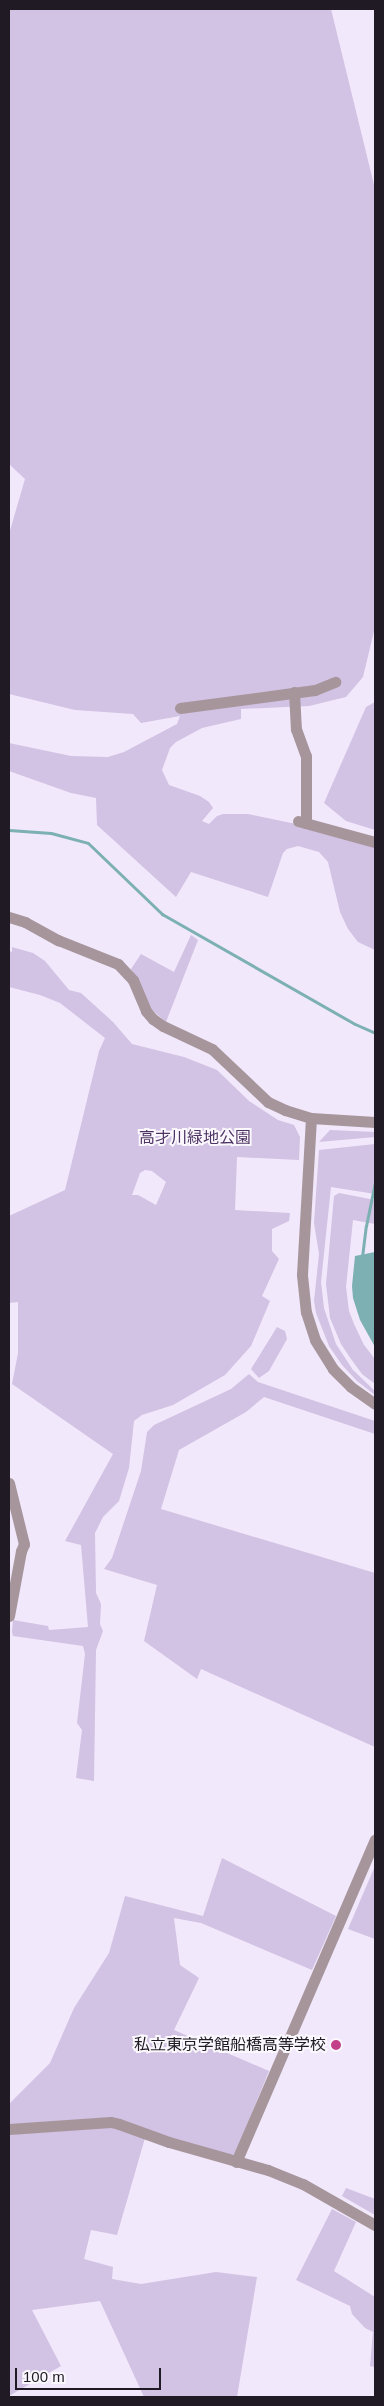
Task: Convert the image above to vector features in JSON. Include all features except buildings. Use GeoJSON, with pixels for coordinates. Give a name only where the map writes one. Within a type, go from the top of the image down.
{"type":"FeatureCollection","features":[{"type":"Feature","properties":{"kind":"street"},"geometry":{"type":"LineString","coordinates":[[180,708],[255,700],[315,690],[335,682]]}},
{"type":"Feature","properties":{"kind":"street"},"geometry":{"type":"LineString","coordinates":[[294,692],[296,729],[306,756],[302,822],[375,842]]}},
{"type":"Feature","properties":{"kind":"street"},"geometry":{"type":"LineString","coordinates":[[9,917],[25,922],[58,940],[118,964],[133,980],[146,1011],[153,1019],[212,1049],[268,1102],[285,1110],[311,1118],[375,1122]]}},
{"type":"Feature","properties":{"kind":"street"},"geometry":{"type":"LineString","coordinates":[[311,1118],[302,1275],[306,1312],[315,1340],[333,1368],[351,1387],[375,1404]]}},
{"type":"Feature","properties":{"kind":"street"},"geometry":{"type":"LineString","coordinates":[[9,1483],[24,1544],[21,1551],[9,1616]]}},
{"type":"Feature","properties":{"kind":"street"},"geometry":{"type":"LineString","coordinates":[[236,2162],[375,1840]]}},
{"type":"Feature","properties":{"kind":"street"},"geometry":{"type":"LineString","coordinates":[[9,2129],[111,2122],[236,2162],[268,2170],[303,2184],[375,2225]]}},
{"type":"Feature","properties":{"kind":"green space"},"geometry":{"type":"Polygon","coordinates":[[[9,9],[331,9],[375,189],[375,627],[363,677],[346,697],[309,706],[241,709],[241,719],[202,728],[176,742],[170,748],[162,770],[169,785],[200,796],[209,802],[213,808],[202,821],[209,824],[217,816],[223,814],[248,814],[296,824],[375,845],[375,950],[358,942],[348,929],[340,912],[328,862],[319,852],[298,846],[287,849],[283,853],[268,897],[191,872],[176,897],[97,825],[96,798],[71,793],[9,771],[9,743],[71,756],[108,757],[124,752],[177,724],[180,716],[141,723],[133,714],[75,710],[9,694],[9,534],[25,479],[9,464],[9,9]]]}},
{"type":"Feature","properties":{"kind":"green space"},"geometry":{"type":"Polygon","coordinates":[[[375,702],[375,830],[346,821],[324,803],[366,707],[375,702]]]}},
{"type":"Feature","properties":{"kind":"green space"},"geometry":{"type":"Polygon","coordinates":[[[191,935],[198,940],[166,1022],[151,1009],[131,969],[141,954],[174,972],[191,935]]]}},
{"type":"Feature","properties":{"kind":"green space","name":"高才川緑地公園"},"geometry":{"type":"Polygon","coordinates":[[[12,947],[33,953],[45,961],[69,990],[81,993],[113,1022],[132,1044],[184,1057],[217,1070],[249,1101],[278,1120],[294,1125],[300,1137],[299,1160],[237,1157],[235,1210],[290,1213],[289,1221],[272,1229],[272,1251],[279,1259],[262,1296],[270,1301],[251,1346],[225,1375],[173,1405],[142,1415],[134,1421],[129,1468],[119,1501],[103,1517],[95,1533],[96,1593],[101,1604],[100,1624],[103,1631],[96,1650],[94,1781],[76,1778],[82,1730],[77,1723],[85,1654],[83,1646],[13,1636],[12,1632],[13,1620],[48,1626],[49,1630],[88,1627],[81,1545],[65,1541],[113,1454],[12,1384],[18,1353],[18,1302],[9,1303],[9,1216],[65,1190],[99,1051],[105,1038],[60,1003],[40,995],[9,987],[9,951],[12,952],[12,947]],[[145,1170],[140,1173],[132,1195],[138,1195],[156,1205],[166,1182],[152,1171],[145,1170]]]}},
{"type":"Feature","properties":{"kind":"green space"},"geometry":{"type":"Polygon","coordinates":[[[330,1130],[375,1132],[375,1137],[319,1142],[330,1130]]]}},
{"type":"Feature","properties":{"kind":"green space"},"geometry":{"type":"Polygon","coordinates":[[[375,1144],[375,1194],[331,1187],[321,1282],[324,1308],[336,1344],[353,1370],[375,1391],[375,1395],[357,1381],[342,1365],[329,1346],[316,1313],[314,1301],[319,1254],[314,1223],[319,1150],[375,1144]]]}},
{"type":"Feature","properties":{"kind":"green space"},"geometry":{"type":"Polygon","coordinates":[[[339,1193],[375,1200],[375,1224],[353,1220],[346,1287],[349,1311],[354,1324],[364,1345],[375,1359],[375,1384],[362,1374],[351,1359],[341,1344],[330,1318],[326,1284],[334,1196],[339,1193]]]}},
{"type":"Feature","properties":{"kind":"green space"},"geometry":{"type":"Polygon","coordinates":[[[277,1327],[285,1331],[287,1339],[269,1371],[259,1378],[251,1369],[277,1327]]]}},
{"type":"Feature","properties":{"kind":"green space"},"geometry":{"type":"Polygon","coordinates":[[[249,1374],[258,1382],[375,1421],[375,1434],[264,1397],[246,1412],[179,1450],[161,1509],[375,1573],[375,1747],[201,1669],[197,1679],[144,1641],[157,1585],[104,1569],[112,1558],[141,1471],[147,1432],[154,1425],[231,1389],[249,1374]]]}},
{"type":"Feature","properties":{"kind":"green space"},"geometry":{"type":"Polygon","coordinates":[[[222,1858],[336,1916],[312,1970],[201,1923],[174,1918],[180,1965],[199,1978],[174,2030],[269,2071],[235,2154],[229,2156],[114,2119],[9,2125],[9,2104],[50,2063],[74,2008],[109,1953],[125,1896],[203,1916],[222,1858]]]}},
{"type":"Feature","properties":{"kind":"green space"},"geometry":{"type":"Polygon","coordinates":[[[375,1866],[375,1939],[348,1929],[375,1866]]]}},
{"type":"Feature","properties":{"kind":"green space"},"geometry":{"type":"Polygon","coordinates":[[[110,2127],[145,2138],[117,2235],[91,2230],[84,2259],[113,2267],[112,2279],[141,2284],[216,2272],[257,2277],[237,2397],[144,2397],[100,2301],[32,2310],[61,2366],[9,2396],[9,2134],[110,2127]]]}},
{"type":"Feature","properties":{"kind":"green space"},"geometry":{"type":"Polygon","coordinates":[[[346,2188],[375,2199],[375,2215],[342,2196],[346,2188]]]}},
{"type":"Feature","properties":{"kind":"green space"},"geometry":{"type":"Polygon","coordinates":[[[332,2209],[356,2222],[334,2271],[375,2297],[375,2367],[370,2366],[373,2332],[365,2328],[352,2314],[350,2306],[296,2280],[332,2209]]]}},
{"type":"Feature","properties":{"kind":"shaded area"},"geometry":{"type":"Polygon","coordinates":[[[375,1252],[375,1347],[360,1320],[353,1298],[352,1286],[355,1256],[375,1252]]]}},
{"type":"Feature","properties":{"kind":"waterway"},"geometry":{"type":"LineString","coordinates":[[9,830],[51,833],[88,843],[162,914],[355,1024],[375,1033]]}},
{"type":"Feature","properties":{"kind":"waterway"},"geometry":{"type":"LineString","coordinates":[[362,1257],[375,1182]]}},
{"type":"Feature","properties":{"kind":"place","name":"私立東京学館船橋高等学校"},"geometry":{"type":"Point","coordinates":[336,2045]}}]}
